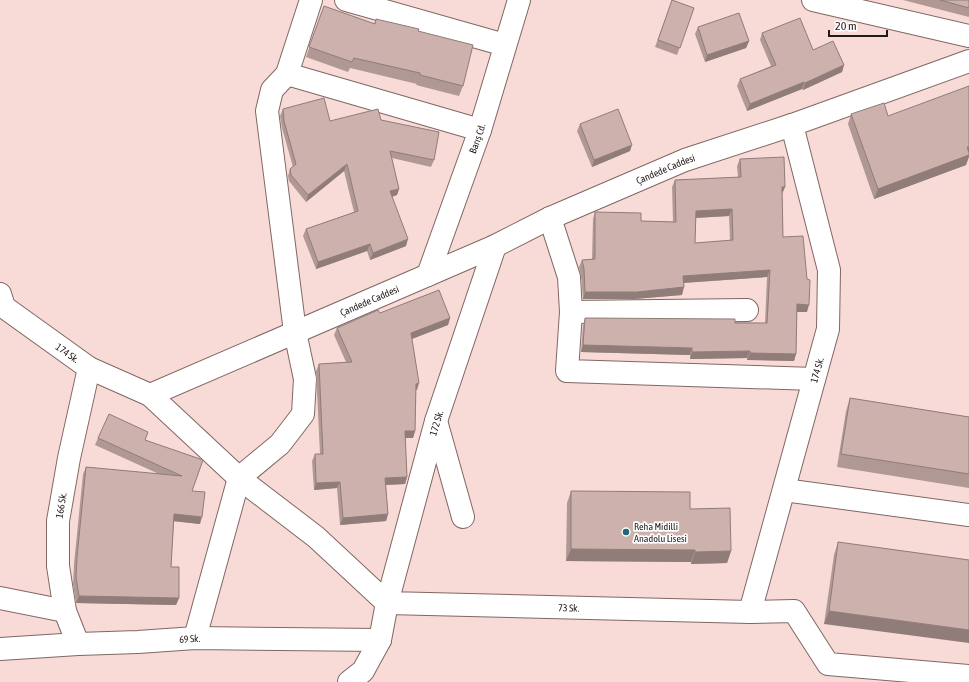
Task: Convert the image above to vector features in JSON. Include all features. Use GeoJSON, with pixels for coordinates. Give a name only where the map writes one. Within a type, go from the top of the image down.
{"type":"FeatureCollection","features":[{"type":"Feature","properties":{"kind":"street"},"geometry":{"type":"LineString","coordinates":[[195,638],[239,478],[280,444],[303,414],[305,379],[295,332],[267,111],[272,90],[288,74],[310,0]]}},
{"type":"Feature","properties":{"kind":"street"},"geometry":{"type":"LineString","coordinates":[[346,0],[506,45]]}},
{"type":"Feature","properties":{"kind":"street","name":"Barış Cd."},"geometry":{"type":"LineString","coordinates":[[428,275],[480,130],[519,0]]}},
{"type":"Feature","properties":{"kind":"street"},"geometry":{"type":"LineString","coordinates":[[813,0],[862,6],[969,36]]}},
{"type":"Feature","properties":{"kind":"street","name":"Çandede Caddesi"},"geometry":{"type":"LineString","coordinates":[[150,395],[495,246],[550,218],[685,160],[792,125],[969,61]]}},
{"type":"Feature","properties":{"kind":"street"},"geometry":{"type":"LineString","coordinates":[[288,74],[480,130]]}},
{"type":"Feature","properties":{"kind":"street","name":"174 Sk."},"geometry":{"type":"LineString","coordinates":[[750,612],[828,329],[829,270],[792,125]]}},
{"type":"Feature","properties":{"kind":"street"},"geometry":{"type":"LineString","coordinates":[[550,218],[569,277],[571,312],[567,371],[814,379]]}},
{"type":"Feature","properties":{"kind":"street","name":"172 Sk."},"geometry":{"type":"LineString","coordinates":[[387,603],[436,421],[495,246]]}},
{"type":"Feature","properties":{"kind":"street","name":"174 Sk."},"geometry":{"type":"LineString","coordinates":[[0,294],[4,308],[89,368],[150,395]]}},
{"type":"Feature","properties":{"kind":"street"},"geometry":{"type":"LineString","coordinates":[[571,312],[747,310]]}},
{"type":"Feature","properties":{"kind":"street","name":"166 Sk."},"geometry":{"type":"LineString","coordinates":[[78,644],[65,611],[58,566],[58,521],[89,368]]}},
{"type":"Feature","properties":{"kind":"street"},"geometry":{"type":"LineString","coordinates":[[150,395],[239,478],[316,537],[387,603],[380,640],[363,671],[349,682]]}},
{"type":"Feature","properties":{"kind":"street"},"geometry":{"type":"LineString","coordinates":[[436,421],[463,517]]}},
{"type":"Feature","properties":{"kind":"street"},"geometry":{"type":"LineString","coordinates":[[784,490],[969,515]]}},
{"type":"Feature","properties":{"kind":"street"},"geometry":{"type":"LineString","coordinates":[[0,598],[65,611]]}},
{"type":"Feature","properties":{"kind":"street","name":"73 Sk."},"geometry":{"type":"LineString","coordinates":[[387,603],[750,612],[794,611],[828,664],[969,676]]}},
{"type":"Feature","properties":{"kind":"street","name":"69 Sk."},"geometry":{"type":"LineString","coordinates":[[0,649],[195,638],[380,640]]}},
{"type":"Feature","properties":{"kind":"building"},"geometry":{"type":"Polygon","coordinates":[[[672,0],[694,8],[680,48],[658,40],[672,0]]]}},
{"type":"Feature","properties":{"kind":"building"},"geometry":{"type":"Polygon","coordinates":[[[940,0],[969,0],[969,8],[940,0]]]}},
{"type":"Feature","properties":{"kind":"building"},"geometry":{"type":"Polygon","coordinates":[[[324,6],[375,24],[376,19],[419,29],[418,31],[473,45],[463,86],[420,75],[420,73],[354,58],[352,62],[309,47],[324,6]]]}},
{"type":"Feature","properties":{"kind":"building"},"geometry":{"type":"Polygon","coordinates":[[[739,13],[749,41],[707,55],[698,27],[739,13]]]}},
{"type":"Feature","properties":{"kind":"building"},"geometry":{"type":"Polygon","coordinates":[[[800,18],[813,50],[833,41],[844,65],[805,83],[804,82],[750,104],[740,79],[776,65],[762,33],[800,18]]]}},
{"type":"Feature","properties":{"kind":"building"},"geometry":{"type":"Polygon","coordinates":[[[969,86],[969,147],[967,147],[969,155],[878,189],[851,114],[884,103],[888,116],[969,86]]]}},
{"type":"Feature","properties":{"kind":"building"},"geometry":{"type":"Polygon","coordinates":[[[324,98],[330,121],[378,109],[381,120],[439,132],[434,160],[390,151],[399,189],[390,191],[408,239],[373,253],[370,244],[318,262],[306,229],[358,211],[347,164],[308,195],[291,175],[290,169],[296,164],[284,121],[283,109],[324,98]]]}},
{"type":"Feature","properties":{"kind":"building"},"geometry":{"type":"Polygon","coordinates":[[[618,109],[632,145],[594,160],[580,124],[618,109]]]}},
{"type":"Feature","properties":{"kind":"building"},"geometry":{"type":"Polygon","coordinates":[[[784,157],[785,187],[782,187],[783,237],[803,236],[807,279],[810,280],[809,305],[797,304],[796,354],[750,353],[750,351],[692,352],[692,348],[583,345],[585,318],[735,319],[735,323],[767,323],[770,270],[683,276],[684,287],[637,292],[585,292],[582,260],[595,259],[595,212],[641,213],[641,221],[676,222],[675,180],[741,177],[740,159],[784,157]],[[732,209],[696,211],[695,243],[733,240],[732,209]]]}},
{"type":"Feature","properties":{"kind":"building"},"geometry":{"type":"Polygon","coordinates":[[[439,290],[450,318],[411,333],[419,383],[416,384],[415,431],[405,431],[407,477],[385,478],[388,514],[343,518],[340,482],[316,483],[315,454],[323,454],[319,364],[352,362],[337,328],[378,310],[380,313],[439,290]]]}},
{"type":"Feature","properties":{"kind":"building"},"geometry":{"type":"Polygon","coordinates":[[[850,398],[969,417],[969,474],[841,454],[850,398]]]}},
{"type":"Feature","properties":{"kind":"building"},"geometry":{"type":"Polygon","coordinates":[[[109,414],[148,432],[145,440],[203,460],[192,491],[205,492],[202,517],[174,514],[171,567],[179,567],[179,598],[79,596],[76,577],[77,557],[86,467],[182,476],[98,438],[109,414]]]}},
{"type":"Feature","properties":{"kind":"building"},"geometry":{"type":"Polygon","coordinates":[[[571,491],[690,492],[690,509],[730,508],[731,551],[695,552],[695,550],[571,549],[571,491]]]}},
{"type":"Feature","properties":{"kind":"building"},"geometry":{"type":"Polygon","coordinates":[[[838,542],[969,560],[969,630],[829,611],[838,542]]]}},
{"type":"Feature","properties":{"kind":"place","name":"Reha Midilli Anadolu Lisesi"},"geometry":{"type":"Point","coordinates":[626,532]}}]}
